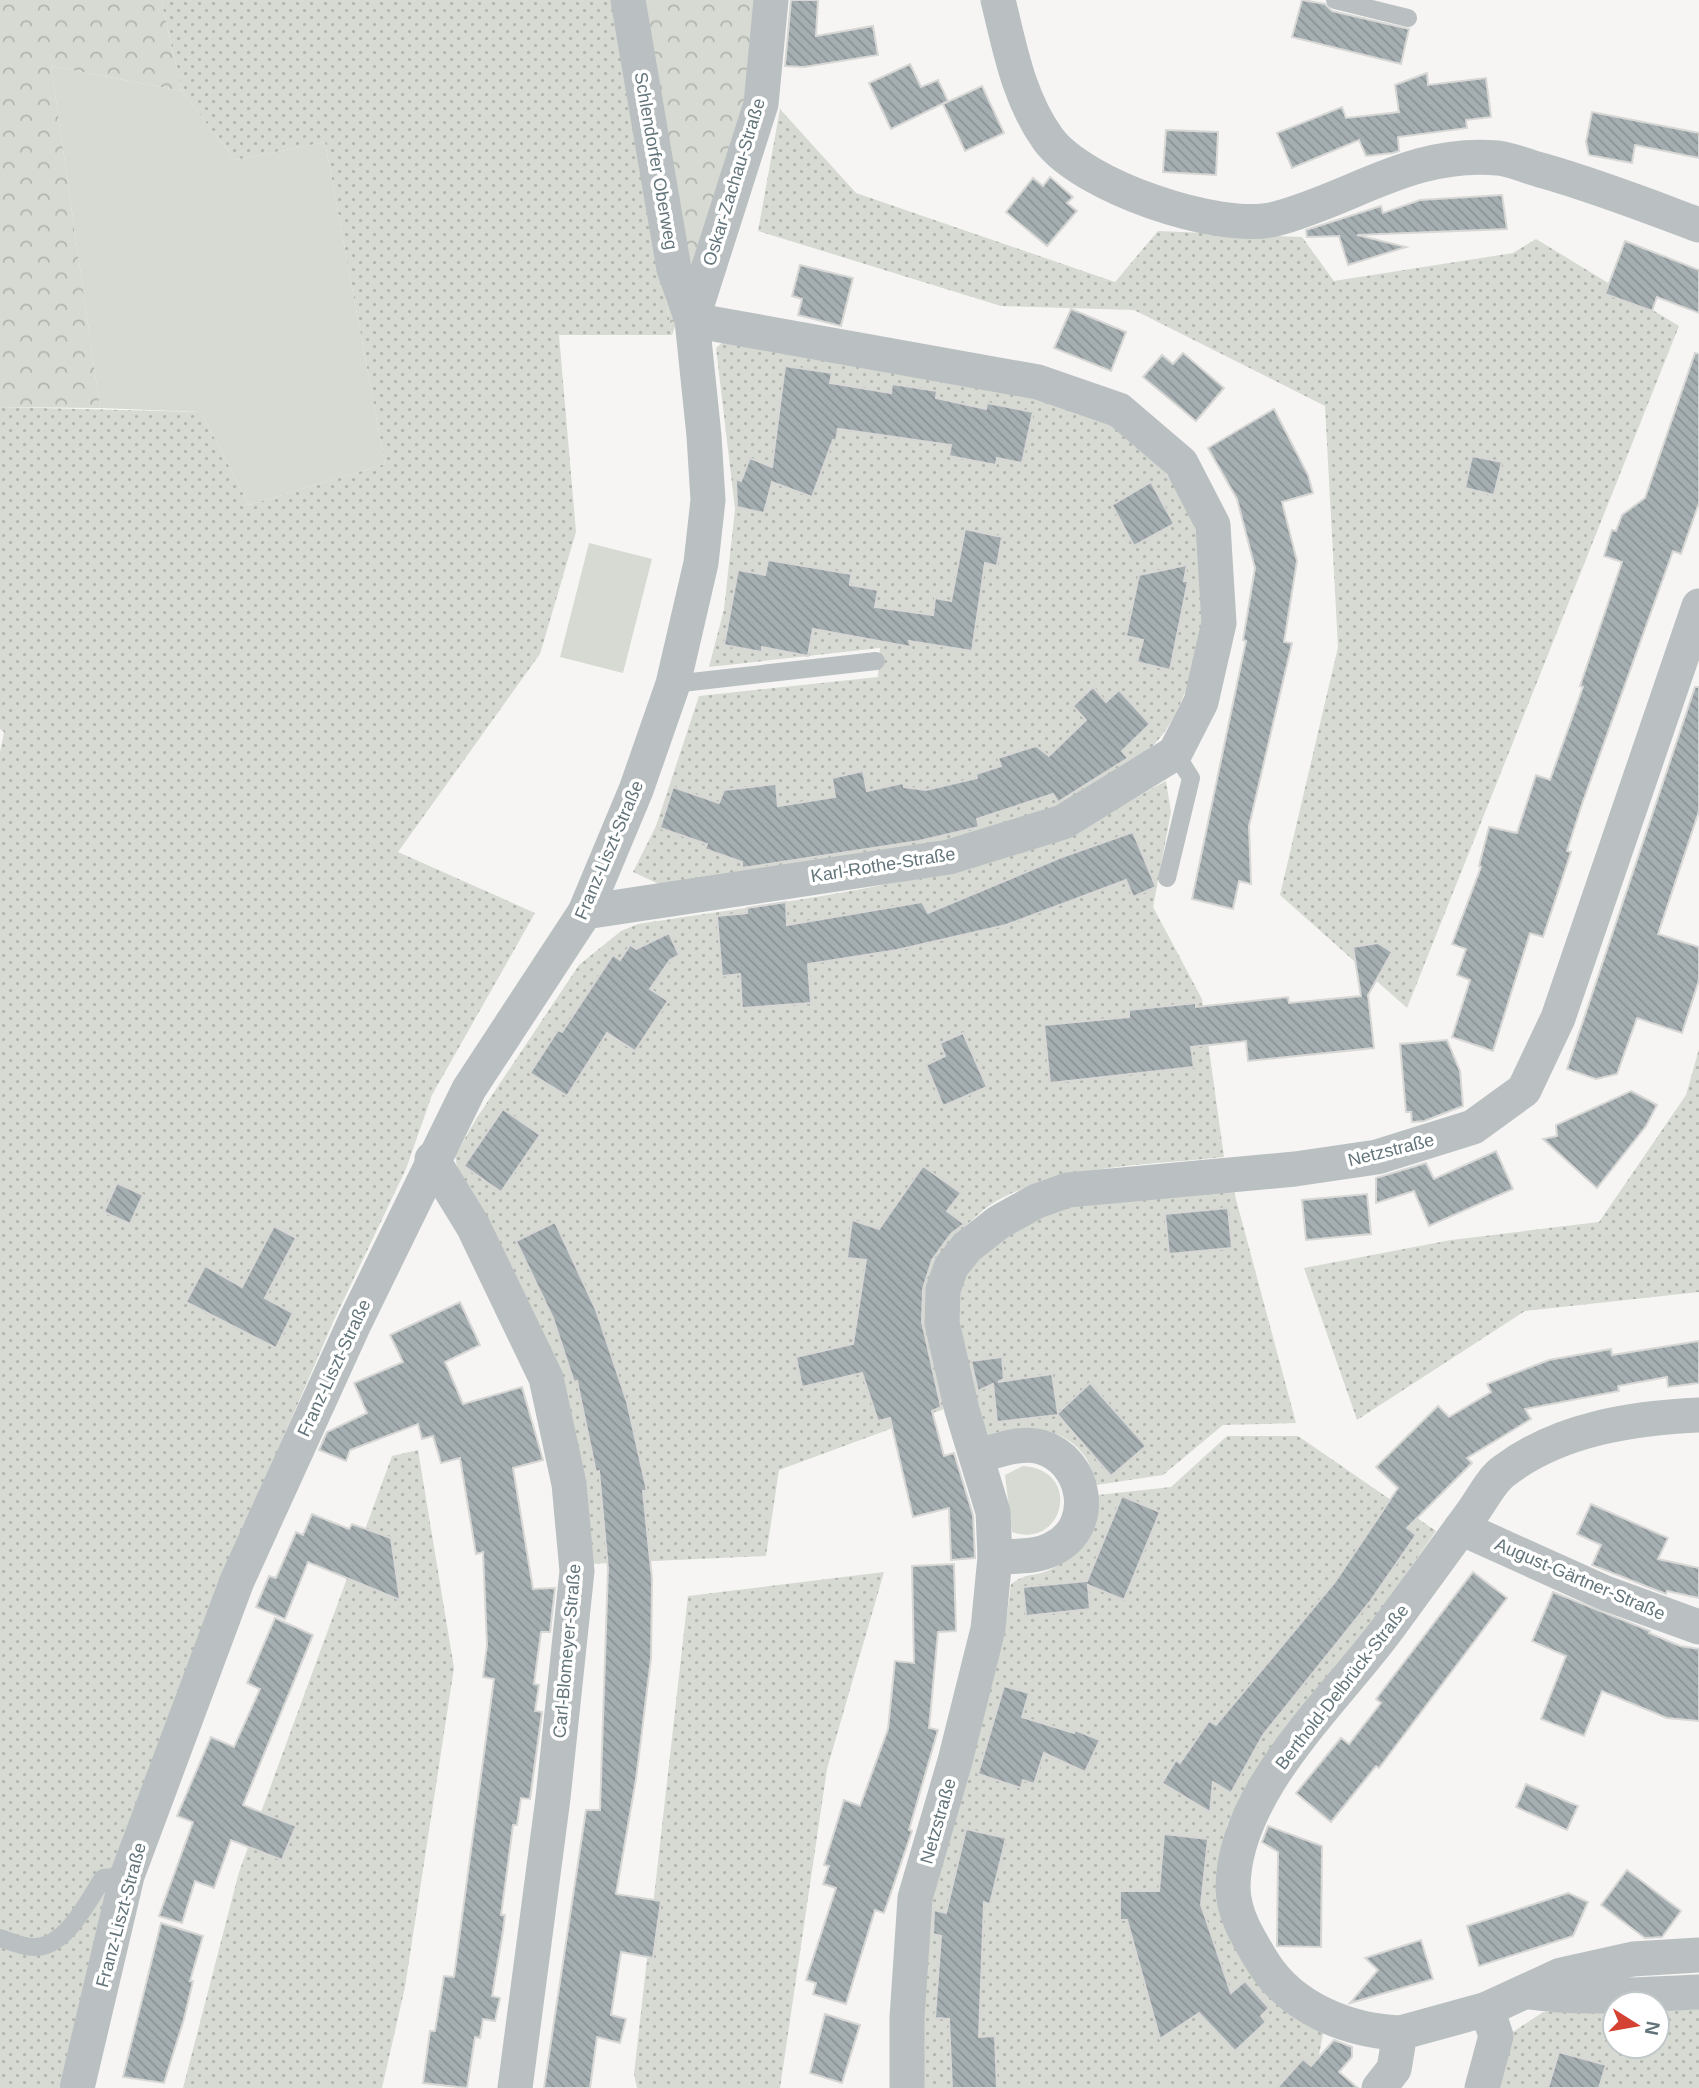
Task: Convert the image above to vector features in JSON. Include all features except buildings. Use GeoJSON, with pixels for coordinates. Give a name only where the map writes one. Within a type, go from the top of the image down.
{"type":"FeatureCollection","features":[{"type":"Feature","properties":{"kind":"street","name":"Schlendorfer Oberweg"},"geometry":{"type":"LineString","coordinates":[[628,0],[674,269],[692,320]]}},
{"type":"Feature","properties":{"kind":"street","name":"Oskar-Zachau-Straße"},"geometry":{"type":"LineString","coordinates":[[692,320],[761,104],[771,0]]}},
{"type":"Feature","properties":{"kind":"street"},"geometry":{"type":"LineString","coordinates":[[998,0],[1021,91],[1049,140],[1089,173],[1141,198],[1204,217],[1271,220],[1297,213],[1393,172],[1437,162],[1498,158],[1592,185],[1699,225]]}},
{"type":"Feature","properties":{"kind":"street","name":"Franz-Liszt-Straße"},"geometry":{"type":"LineString","coordinates":[[77,2088],[127,1877],[237,1581],[432,1159],[469,1089],[585,912],[636,790],[673,684],[701,563],[708,500],[692,320]]}},
{"type":"Feature","properties":{"kind":"street"},"geometry":{"type":"LineString","coordinates":[[692,320],[1038,382],[1119,410],[1181,463],[1213,525],[1219,623],[1200,702],[1175,753]]}},
{"type":"Feature","properties":{"kind":"street","name":"Netzstraße"},"geometry":{"type":"LineString","coordinates":[[907,2088],[907,2018],[915,1898],[955,1761],[988,1629],[995,1557],[993,1512],[962,1410],[945,1335],[943,1290],[951,1267],[999,1222],[1037,1201],[1068,1190],[1295,1169],[1377,1157],[1473,1127],[1524,1090],[1558,1018],[1699,606]]}},
{"type":"Feature","properties":{"kind":"street","name":"Karl-Rothe-Straße"},"geometry":{"type":"LineString","coordinates":[[585,912],[949,857],[1063,822],[1175,753]]}},
{"type":"Feature","properties":{"kind":"street","name":"Carl-Blomeyer-Straße"},"geometry":{"type":"LineString","coordinates":[[432,1159],[472,1226],[546,1378],[569,1484],[577,1571],[553,1798],[516,2088]]}},
{"type":"Feature","properties":{"kind":"street","name":"Berthold-Delbrück-Straße"},"geometry":{"type":"LineString","coordinates":[[1400,2033],[1371,2032],[1318,2013],[1273,1978],[1243,1931],[1233,1888],[1243,1828],[1269,1783],[1502,1472],[1560,1437],[1659,1417],[1699,1415]]}},
{"type":"Feature","properties":{"kind":"street"},"geometry":{"type":"LineString","coordinates":[[977,1456],[1022,1445],[1040,1446],[1057,1454],[1070,1466],[1079,1482],[1082,1501],[1079,1519],[1070,1535],[1056,1547],[1039,1554],[995,1557]]}},
{"type":"Feature","properties":{"kind":"street","name":"August-Gärtner-Straße"},"geometry":{"type":"LineString","coordinates":[[1461,1528],[1605,1593],[1699,1627]]}},
{"type":"Feature","properties":{"kind":"street"},"geometry":{"type":"LineString","coordinates":[[1379,2088],[1394,2069],[1400,2033],[1487,2009],[1561,1975],[1621,1961],[1699,1955]]}},
{"type":"Feature","properties":{"kind":"street"},"geometry":{"type":"LineString","coordinates":[[1529,1992],[1564,1997],[1699,1992]]}},
{"type":"Feature","properties":{"kind":"street"},"geometry":{"type":"LineString","coordinates":[[1482,2088],[1496,2036],[1487,2009]]}},
{"type":"Feature","properties":{"kind":"lane"},"geometry":{"type":"LineString","coordinates":[[1335,0],[1408,18]]}},
{"type":"Feature","properties":{"kind":"lane"},"geometry":{"type":"LineString","coordinates":[[673,684],[876,661]]}},
{"type":"Feature","properties":{"kind":"lane"},"geometry":{"type":"LineString","coordinates":[[1167,878],[1191,778],[1175,753]]}},
{"type":"Feature","properties":{"kind":"lane"},"geometry":{"type":"LineString","coordinates":[[0,1938],[34,1948],[57,1939],[79,1915],[103,1878],[127,1877]]}},
{"type":"Feature","properties":{"kind":"green space"},"geometry":{"type":"Polygon","coordinates":[[[0,0],[161,0],[182,91],[51,66],[100,408],[0,407],[0,0]]]}},
{"type":"Feature","properties":{"kind":"green space"},"geometry":{"type":"Polygon","coordinates":[[[161,0],[618,0],[672,335],[559,335],[576,532],[540,654],[398,852],[535,913],[432,1095],[406,1169],[334,1320],[223,1577],[123,1837],[59,2088],[0,2088],[0,752],[4,732],[0,729],[0,407],[201,412],[249,505],[385,464],[325,142],[235,160],[182,91],[161,0]]]}},
{"type":"Feature","properties":{"kind":"green space"},"geometry":{"type":"Polygon","coordinates":[[[618,0],[759,0],[752,106],[672,335],[618,0]]]}},
{"type":"Feature","properties":{"kind":"green space"},"geometry":{"type":"Polygon","coordinates":[[[51,66],[182,91],[235,160],[325,142],[385,464],[249,505],[201,412],[100,408],[51,66]]]}},
{"type":"Feature","properties":{"kind":"green space"},"geometry":{"type":"Polygon","coordinates":[[[780,109],[856,193],[1115,282],[1158,231],[1302,237],[1334,281],[1513,253],[1536,239],[1679,326],[1407,1008],[1280,895],[1338,647],[1325,406],[1134,310],[1001,306],[758,231],[780,109]]]}},
{"type":"Feature","properties":{"kind":"green space"},"geometry":{"type":"Polygon","coordinates":[[[730,336],[1092,410],[1134,438],[1155,460],[1181,498],[1199,541],[1204,563],[1204,609],[1199,642],[1186,690],[1163,734],[1122,772],[1067,802],[1002,826],[930,844],[856,858],[661,885],[633,872],[656,826],[699,696],[878,677],[880,648],[709,667],[724,609],[735,509],[716,348],[730,336]]]}},
{"type":"Feature","properties":{"kind":"green space"},"geometry":{"type":"Polygon","coordinates":[[[589,543],[652,559],[623,673],[560,657],[589,543]]]}},
{"type":"Feature","properties":{"kind":"green space"},"geometry":{"type":"Polygon","coordinates":[[[1166,781],[1171,812],[1153,907],[1202,999],[1224,1157],[1113,1168],[1058,1178],[1031,1185],[1006,1196],[977,1216],[951,1240],[947,1408],[779,1470],[766,1556],[588,1564],[579,1473],[458,1172],[455,1156],[476,1119],[579,965],[621,931],[638,924],[850,891],[1007,855],[1072,833],[1166,781]]]}},
{"type":"Feature","properties":{"kind":"green space"},"geometry":{"type":"Polygon","coordinates":[[[1699,1049],[1699,1292],[1525,1311],[1357,1420],[1304,1268],[1451,1240],[1599,1222],[1686,1095],[1699,1049]]]}},
{"type":"Feature","properties":{"kind":"green space"},"geometry":{"type":"Polygon","coordinates":[[[1233,1188],[1296,1423],[1223,1425],[1163,1475],[1096,1485],[1085,1457],[1074,1444],[1063,1437],[1051,1432],[1026,1429],[988,1435],[964,1361],[958,1324],[959,1293],[964,1275],[998,1237],[1056,1208],[1233,1188]]]}},
{"type":"Feature","properties":{"kind":"green space"},"geometry":{"type":"Polygon","coordinates":[[[1227,1436],[1298,1436],[1436,1531],[1358,1642],[1243,1793],[1227,1825],[1222,1880],[1324,2029],[1319,2055],[1355,2085],[1353,2088],[923,2088],[920,2016],[927,1906],[1004,1637],[1011,1584],[1026,1576],[1047,1571],[1068,1558],[1087,1530],[1098,1495],[1171,1487],[1227,1436]]]}},
{"type":"Feature","properties":{"kind":"green space"},"geometry":{"type":"Polygon","coordinates":[[[418,1450],[454,1668],[405,1987],[382,2088],[183,2088],[239,1872],[392,1456],[418,1450]]]}},
{"type":"Feature","properties":{"kind":"green space"},"geometry":{"type":"Polygon","coordinates":[[[1023,1466],[1042,1471],[1054,1481],[1060,1493],[1060,1507],[1054,1520],[1044,1530],[1030,1534],[1012,1532],[1005,1475],[1023,1466]]]}},
{"type":"Feature","properties":{"kind":"green space"},"geometry":{"type":"Polygon","coordinates":[[[884,1572],[827,1769],[780,2088],[637,2088],[634,2074],[688,1596],[884,1572]]]}},
{"type":"Feature","properties":{"kind":"green space"},"geometry":{"type":"Polygon","coordinates":[[[1699,2003],[1699,2088],[1497,2088],[1513,2032],[1543,2012],[1601,2008],[1601,2060],[1671,2060],[1671,2004],[1699,2003]]]}}]}
